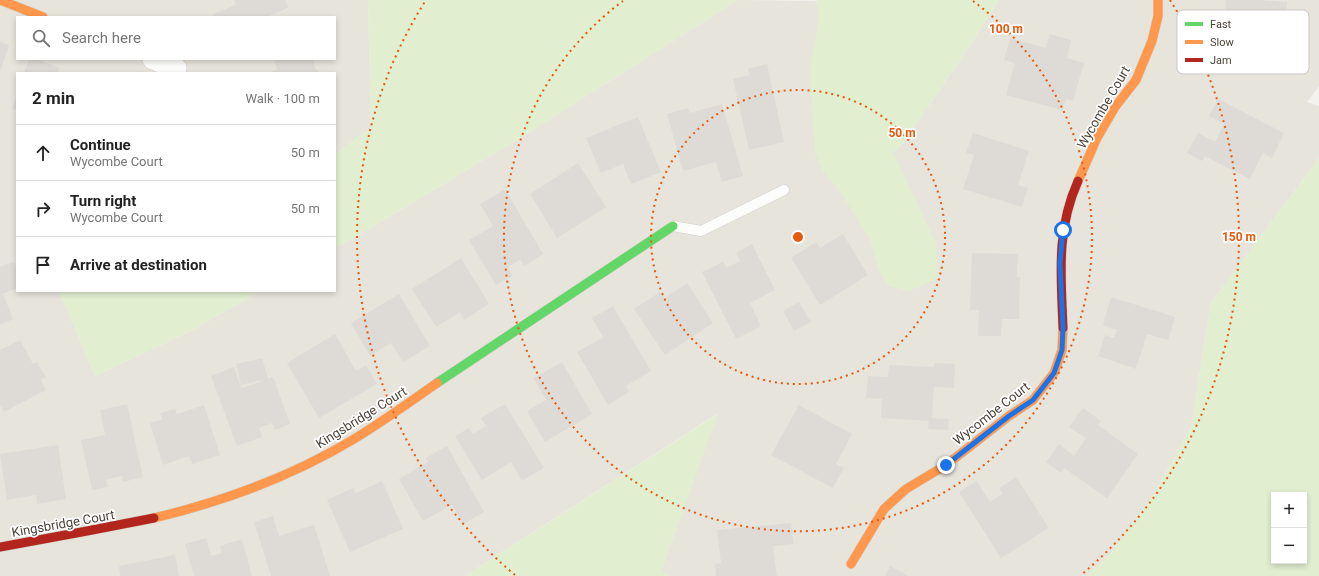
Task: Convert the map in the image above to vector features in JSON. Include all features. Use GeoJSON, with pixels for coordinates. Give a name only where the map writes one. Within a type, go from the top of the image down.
{"type":"FeatureCollection","features":[{"type":"Feature","properties":{"kind":"street"},"geometry":{"type":"LineString","coordinates":[[0,0],[40,16]]}},
{"type":"Feature","properties":{"kind":"street","name":"Wycombe Court"},"geometry":{"type":"LineString","coordinates":[[851,564],[884,509],[906,489],[946,465],[1009,416],[1033,400],[1054,373],[1062,350],[1063,328],[1060,263],[1063,230],[1070,199],[1097,138],[1115,107],[1136,80],[1152,41],[1158,16],[1158,0]]}},
{"type":"Feature","properties":{"kind":"street"},"geometry":{"type":"LineString","coordinates":[[156,60],[176,68]]}},
{"type":"Feature","properties":{"kind":"street","name":"Kingsbridge Court"},"geometry":{"type":"LineString","coordinates":[[0,547],[125,525],[173,513],[231,496],[271,481],[315,461],[354,439],[673,226]]}},
{"type":"Feature","properties":{"kind":"lane"},"geometry":{"type":"LineString","coordinates":[[673,226],[701,231],[784,190]]}},
{"type":"Feature","properties":{"kind":"shaded area"},"geometry":{"type":"Polygon","coordinates":[[[0,0],[368,0],[371,128],[336,153],[336,72],[16,72],[16,292],[59,292],[95,376],[191,331],[258,292],[336,292],[336,247],[520,138],[738,0],[816,1],[866,178],[904,142],[967,50],[999,0],[1319,0],[1319,86],[1307,102],[1319,106],[1319,158],[1211,303],[1191,427],[1154,494],[1111,553],[1086,576],[669,576],[661,572],[717,414],[465,576],[0,576],[0,0]]]}},
{"type":"Feature","properties":{"kind":"green space"},"geometry":{"type":"Polygon","coordinates":[[[368,0],[738,0],[520,138],[336,247],[336,153],[371,128],[368,0]]]}},
{"type":"Feature","properties":{"kind":"green space"},"geometry":{"type":"Polygon","coordinates":[[[816,0],[999,0],[967,50],[904,142],[893,152],[936,243],[938,277],[909,291],[888,286],[879,271],[870,239],[839,190],[823,171],[815,153],[810,67],[818,23],[818,6],[816,0]]]}},
{"type":"Feature","properties":{"kind":"green space"},"geometry":{"type":"Polygon","coordinates":[[[1319,158],[1319,576],[1086,576],[1111,553],[1154,494],[1191,427],[1211,303],[1319,158]]]}},
{"type":"Feature","properties":{"kind":"green space"},"geometry":{"type":"Polygon","coordinates":[[[59,292],[258,292],[191,331],[95,376],[59,292]]]}},
{"type":"Feature","properties":{"kind":"green space"},"geometry":{"type":"Polygon","coordinates":[[[718,414],[661,572],[670,576],[465,576],[718,414]]]}},
{"type":"Feature","properties":{"kind":"building"},"geometry":{"type":"Polygon","coordinates":[[[234,0],[285,0],[288,8],[268,16],[214,16],[213,14],[236,5],[234,0]]]}},
{"type":"Feature","properties":{"kind":"building"},"geometry":{"type":"Polygon","coordinates":[[[1226,0],[1287,2],[1286,10],[1225,10],[1226,0]]]}},
{"type":"Feature","properties":{"kind":"building"},"geometry":{"type":"Polygon","coordinates":[[[1050,34],[1071,40],[1067,58],[1084,63],[1073,101],[1066,99],[1062,110],[1006,95],[1015,63],[1004,60],[1010,38],[1046,48],[1050,34]]]}},
{"type":"Feature","properties":{"kind":"building"},"geometry":{"type":"Polygon","coordinates":[[[0,42],[9,45],[0,73],[0,42]]]}},
{"type":"Feature","properties":{"kind":"building"},"geometry":{"type":"Polygon","coordinates":[[[29,60],[38,60],[60,68],[58,72],[24,72],[29,60]]]}},
{"type":"Feature","properties":{"kind":"building"},"geometry":{"type":"Polygon","coordinates":[[[274,60],[313,60],[318,72],[270,72],[277,70],[274,60]]]}},
{"type":"Feature","properties":{"kind":"building"},"geometry":{"type":"Polygon","coordinates":[[[767,64],[784,142],[749,150],[733,79],[749,75],[748,69],[767,64]]]}},
{"type":"Feature","properties":{"kind":"building"},"geometry":{"type":"Polygon","coordinates":[[[16,98],[16,111],[12,109],[16,98]]]}},
{"type":"Feature","properties":{"kind":"building"},"geometry":{"type":"Polygon","coordinates":[[[1218,99],[1284,133],[1272,158],[1263,153],[1250,179],[1205,156],[1202,161],[1187,153],[1198,133],[1215,142],[1224,124],[1209,116],[1218,99]]]}},
{"type":"Feature","properties":{"kind":"building"},"geometry":{"type":"Polygon","coordinates":[[[722,104],[743,176],[722,182],[716,162],[683,171],[667,114],[688,108],[690,113],[722,104]]]}},
{"type":"Feature","properties":{"kind":"building"},"geometry":{"type":"Polygon","coordinates":[[[638,117],[661,172],[631,184],[623,164],[601,173],[586,138],[638,117]]]}},
{"type":"Feature","properties":{"kind":"building"},"geometry":{"type":"Polygon","coordinates":[[[973,133],[1029,151],[1018,185],[1028,188],[1022,207],[963,189],[974,155],[966,153],[973,133]]]}},
{"type":"Feature","properties":{"kind":"building"},"geometry":{"type":"Polygon","coordinates":[[[578,163],[606,207],[557,238],[530,194],[578,163]]]}},
{"type":"Feature","properties":{"kind":"building"},"geometry":{"type":"Polygon","coordinates":[[[505,189],[543,254],[524,266],[520,260],[508,267],[513,276],[496,285],[469,240],[493,226],[480,204],[505,189]]]}},
{"type":"Feature","properties":{"kind":"building"},"geometry":{"type":"Polygon","coordinates":[[[843,234],[868,275],[820,305],[791,258],[816,242],[820,248],[843,234]]]}},
{"type":"Feature","properties":{"kind":"building"},"geometry":{"type":"Polygon","coordinates":[[[752,244],[775,290],[750,303],[761,326],[736,339],[702,272],[723,262],[726,268],[740,261],[736,253],[752,244]]]}},
{"type":"Feature","properties":{"kind":"building"},"geometry":{"type":"Polygon","coordinates":[[[972,253],[1018,254],[1017,277],[1020,277],[1019,319],[1002,319],[1001,336],[978,336],[979,310],[970,310],[972,253]]]}},
{"type":"Feature","properties":{"kind":"building"},"geometry":{"type":"Polygon","coordinates":[[[461,258],[489,304],[464,320],[460,312],[436,327],[412,289],[461,258]]]}},
{"type":"Feature","properties":{"kind":"building"},"geometry":{"type":"Polygon","coordinates":[[[14,262],[16,267],[16,288],[3,294],[13,319],[0,325],[0,267],[14,262]]]}},
{"type":"Feature","properties":{"kind":"building"},"geometry":{"type":"Polygon","coordinates":[[[687,283],[713,323],[665,355],[634,309],[660,292],[665,298],[687,283]]]}},
{"type":"Feature","properties":{"kind":"building"},"geometry":{"type":"Polygon","coordinates":[[[399,294],[430,346],[403,362],[391,343],[370,356],[351,323],[399,294]]]}},
{"type":"Feature","properties":{"kind":"building"},"geometry":{"type":"Polygon","coordinates":[[[1111,297],[1175,317],[1168,340],[1147,334],[1136,369],[1098,356],[1105,335],[1114,338],[1117,330],[1103,325],[1111,297]]]}},
{"type":"Feature","properties":{"kind":"building"},"geometry":{"type":"Polygon","coordinates":[[[799,302],[811,322],[794,331],[783,311],[799,302]]]}},
{"type":"Feature","properties":{"kind":"building"},"geometry":{"type":"Polygon","coordinates":[[[613,306],[651,371],[626,386],[629,392],[608,405],[577,352],[603,337],[592,318],[613,306]]]}},
{"type":"Feature","properties":{"kind":"building"},"geometry":{"type":"Polygon","coordinates":[[[335,334],[356,371],[366,365],[377,384],[319,418],[287,363],[335,334]]]}},
{"type":"Feature","properties":{"kind":"building"},"geometry":{"type":"Polygon","coordinates":[[[20,340],[33,364],[37,362],[46,377],[41,380],[46,390],[4,412],[0,405],[0,350],[20,340]]]}},
{"type":"Feature","properties":{"kind":"building"},"geometry":{"type":"Polygon","coordinates":[[[262,358],[268,379],[241,385],[236,364],[262,358]]]}},
{"type":"Feature","properties":{"kind":"building"},"geometry":{"type":"Polygon","coordinates":[[[562,362],[592,414],[545,442],[527,411],[546,400],[534,378],[562,362]]]}},
{"type":"Feature","properties":{"kind":"building"},"geometry":{"type":"Polygon","coordinates":[[[935,363],[955,364],[954,388],[934,387],[932,418],[949,419],[948,430],[928,429],[929,421],[881,418],[882,399],[866,398],[868,376],[888,377],[889,365],[934,367],[935,363]]]}},
{"type":"Feature","properties":{"kind":"building"},"geometry":{"type":"Polygon","coordinates":[[[234,367],[242,390],[242,388],[273,377],[290,424],[275,430],[272,423],[259,428],[262,437],[237,446],[211,376],[234,367]]]}},
{"type":"Feature","properties":{"kind":"building"},"geometry":{"type":"Polygon","coordinates":[[[127,404],[143,477],[123,482],[122,476],[106,480],[108,487],[92,490],[81,440],[105,435],[100,410],[127,404]]]}},
{"type":"Feature","properties":{"kind":"building"},"geometry":{"type":"Polygon","coordinates":[[[505,404],[544,468],[522,481],[511,462],[482,480],[455,436],[469,428],[473,434],[486,426],[481,418],[505,404]]]}},
{"type":"Feature","properties":{"kind":"building"},"geometry":{"type":"Polygon","coordinates":[[[204,405],[220,455],[192,464],[189,456],[163,465],[150,423],[162,419],[160,413],[175,409],[177,414],[204,405]]]}},
{"type":"Feature","properties":{"kind":"building"},"geometry":{"type":"Polygon","coordinates":[[[799,405],[852,434],[836,464],[844,468],[833,488],[771,455],[799,405]]]}},
{"type":"Feature","properties":{"kind":"building"},"geometry":{"type":"Polygon","coordinates":[[[1083,408],[1101,421],[1098,425],[1138,454],[1107,498],[1064,468],[1061,473],[1046,462],[1059,444],[1074,456],[1086,438],[1069,427],[1083,408]]]}},
{"type":"Feature","properties":{"kind":"building"},"geometry":{"type":"Polygon","coordinates":[[[58,445],[66,499],[37,504],[36,495],[7,500],[0,454],[58,445]]]}},
{"type":"Feature","properties":{"kind":"building"},"geometry":{"type":"Polygon","coordinates":[[[447,446],[484,512],[463,524],[452,505],[423,521],[399,479],[428,462],[426,458],[447,446]]]}},
{"type":"Feature","properties":{"kind":"building"},"geometry":{"type":"Polygon","coordinates":[[[1016,477],[1049,528],[1001,558],[959,492],[977,481],[990,502],[1002,494],[999,488],[1016,477]]]}},
{"type":"Feature","properties":{"kind":"building"},"geometry":{"type":"Polygon","coordinates":[[[382,481],[403,529],[350,552],[327,500],[353,488],[356,493],[382,481]]]}},
{"type":"Feature","properties":{"kind":"building"},"geometry":{"type":"Polygon","coordinates":[[[273,516],[279,536],[314,525],[330,576],[271,576],[254,522],[273,516]]]}},
{"type":"Feature","properties":{"kind":"building"},"geometry":{"type":"Polygon","coordinates":[[[791,523],[794,544],[773,546],[777,576],[716,576],[715,564],[721,563],[717,530],[791,523]]]}},
{"type":"Feature","properties":{"kind":"building"},"geometry":{"type":"Polygon","coordinates":[[[206,538],[211,556],[222,553],[220,546],[242,539],[252,576],[194,576],[185,544],[206,538]]]}},
{"type":"Feature","properties":{"kind":"building"},"geometry":{"type":"Polygon","coordinates":[[[175,555],[179,576],[120,576],[119,566],[175,555]]]}},
{"type":"Feature","properties":{"kind":"building"},"geometry":{"type":"Polygon","coordinates":[[[890,566],[909,576],[885,576],[890,566]]]}},
{"type":"Feature","properties":{"kind":"traffic: fast"},"geometry":{"type":"LineString","coordinates":[[437,383],[673,226]]}},
{"type":"Feature","properties":{"kind":"traffic: slow"},"geometry":{"type":"LineString","coordinates":[[0,0],[40,16]]}},
{"type":"Feature","properties":{"kind":"traffic: slow"},"geometry":{"type":"LineString","coordinates":[[1078,181],[1097,138],[1115,107],[1136,80],[1152,41],[1158,16],[1158,0]]}},
{"type":"Feature","properties":{"kind":"traffic: slow"},"geometry":{"type":"LineString","coordinates":[[851,564],[884,509],[906,489],[946,465],[1009,416],[1033,400],[1054,373],[1062,350],[1063,328]]}},
{"type":"Feature","properties":{"kind":"traffic: slow"},"geometry":{"type":"LineString","coordinates":[[154,518],[232,496],[306,465],[330,453],[396,412],[437,383]]}},
{"type":"Feature","properties":{"kind":"traffic: jam"},"geometry":{"type":"LineString","coordinates":[[1063,328],[1061,271],[1063,235],[1066,217],[1078,181]]}},
{"type":"Feature","properties":{"kind":"traffic: jam"},"geometry":{"type":"LineString","coordinates":[[0,547],[154,518]]}},
{"type":"Feature","properties":{"kind":"route"},"geometry":{"type":"LineString","coordinates":[[946,465],[1009,416],[1033,400],[1054,373],[1062,350],[1063,328],[1060,263],[1063,230]]}}]}
